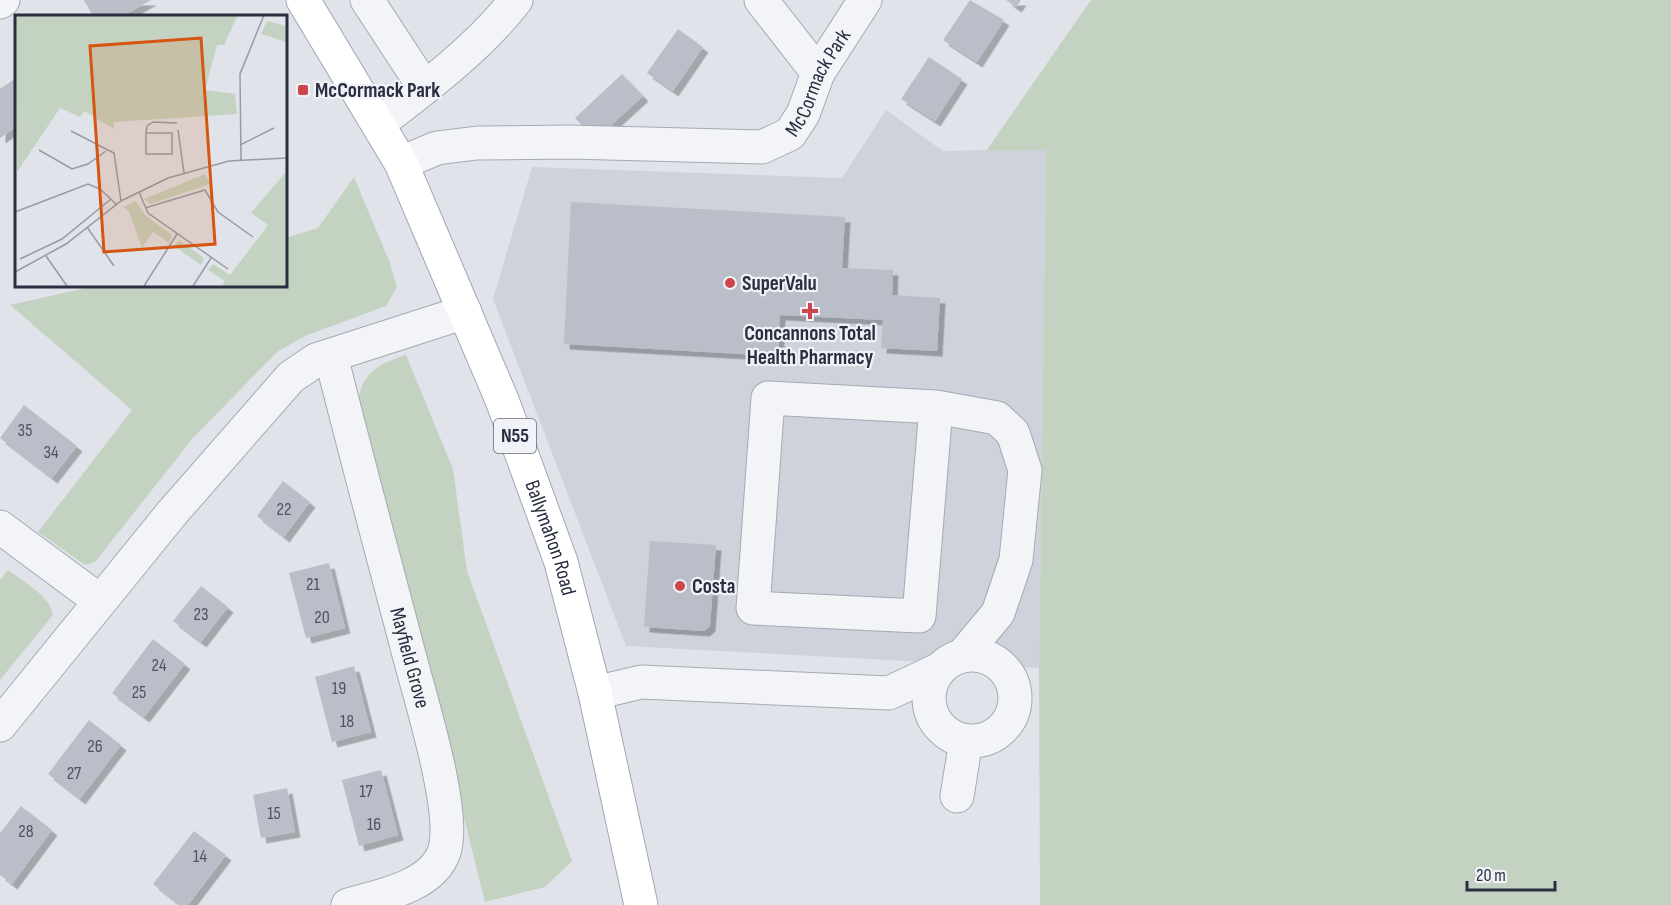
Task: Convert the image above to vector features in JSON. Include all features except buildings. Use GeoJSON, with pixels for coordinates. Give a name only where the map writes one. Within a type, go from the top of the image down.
{"type":"FeatureCollection","features":[{"type":"Feature","properties":{"kind":"main road","name":"Ballymahon Road"},"geometry":{"type":"LineString","coordinates":[[303,0],[401,163],[502,400],[561,562],[595,693],[641,905]]}},
{"type":"Feature","properties":{"kind":"street"},"geometry":{"type":"LineString","coordinates":[[367,0],[424,87]]}},
{"type":"Feature","properties":{"kind":"street"},"geometry":{"type":"LineString","coordinates":[[378,123],[474,44],[516,0]]}},
{"type":"Feature","properties":{"kind":"street"},"geometry":{"type":"LineString","coordinates":[[761,0],[818,73]]}},
{"type":"Feature","properties":{"kind":"street","name":"McCormack Park"},"geometry":{"type":"LineString","coordinates":[[401,163],[437,148],[477,143],[570,142],[762,147],[790,134],[803,114],[818,73],[865,0]]}},
{"type":"Feature","properties":{"kind":"street"},"geometry":{"type":"LineString","coordinates":[[0,725],[172,513],[291,377],[316,360],[465,312]]}},
{"type":"Feature","properties":{"kind":"street","name":"Mayfield Grove"},"geometry":{"type":"LineString","coordinates":[[331,356],[426,718],[445,803],[447,827],[444,852],[439,863],[427,875],[389,893],[348,905]]}},
{"type":"Feature","properties":{"kind":"street"},"geometry":{"type":"LineString","coordinates":[[936,407],[919,616],[753,608],[768,398],[936,407],[997,418],[1013,433],[1025,470],[1016,560],[998,613],[1002,666]]}},
{"type":"Feature","properties":{"kind":"street"},"geometry":{"type":"LineString","coordinates":[[0,527],[100,601]]}},
{"type":"Feature","properties":{"kind":"street"},"geometry":{"type":"LineString","coordinates":[[936,723],[930,709],[928,694],[932,681],[998,613]]}},
{"type":"Feature","properties":{"kind":"street"},"geometry":{"type":"LineString","coordinates":[[595,693],[641,682],[889,693],[951,662],[977,654],[990,658],[1002,666],[1010,676],[1015,690],[1015,705],[1011,719],[1002,730],[989,738],[966,741],[946,733],[936,723],[889,693]]}},
{"type":"Feature","properties":{"kind":"street"},"geometry":{"type":"LineString","coordinates":[[957,796],[966,741]]}},
{"type":"Feature","properties":{"kind":"shaded area"},"geometry":{"type":"Polygon","coordinates":[[[886,110],[943,151],[1046,149],[1039,668],[626,646],[493,299],[532,167],[842,178],[886,110]]]}},
{"type":"Feature","properties":{"kind":"green space"},"geometry":{"type":"Polygon","coordinates":[[[1091,0],[1671,0],[1671,905],[1040,905],[1039,668],[1046,150],[986,151],[1091,0]]]}},
{"type":"Feature","properties":{"kind":"green space"},"geometry":{"type":"Polygon","coordinates":[[[354,177],[390,263],[397,287],[386,306],[305,336],[277,352],[193,438],[95,562],[85,565],[38,532],[132,410],[10,305],[95,286],[286,286],[286,238],[318,228],[354,177]]]}},
{"type":"Feature","properties":{"kind":"green space"},"geometry":{"type":"Polygon","coordinates":[[[406,355],[453,469],[467,571],[572,861],[545,887],[485,902],[359,397],[365,380],[375,369],[406,355]]]}},
{"type":"Feature","properties":{"kind":"green space"},"geometry":{"type":"Polygon","coordinates":[[[8,570],[41,595],[51,608],[53,615],[0,680],[0,580],[8,570]]]}},
{"type":"Feature","properties":{"kind":"place","name":"McCormack Park"},"geometry":{"type":"Point","coordinates":[303,90]}},
{"type":"Feature","properties":{"kind":"place","name":"SuperValu"},"geometry":{"type":"Point","coordinates":[730,283]}},
{"type":"Feature","properties":{"kind":"place","name":"Concannons Total Health Pharmacy"},"geometry":{"type":"Point","coordinates":[810,311]}},
{"type":"Feature","properties":{"kind":"place","name":"Costa"},"geometry":{"type":"Point","coordinates":[680,586]}}]}
